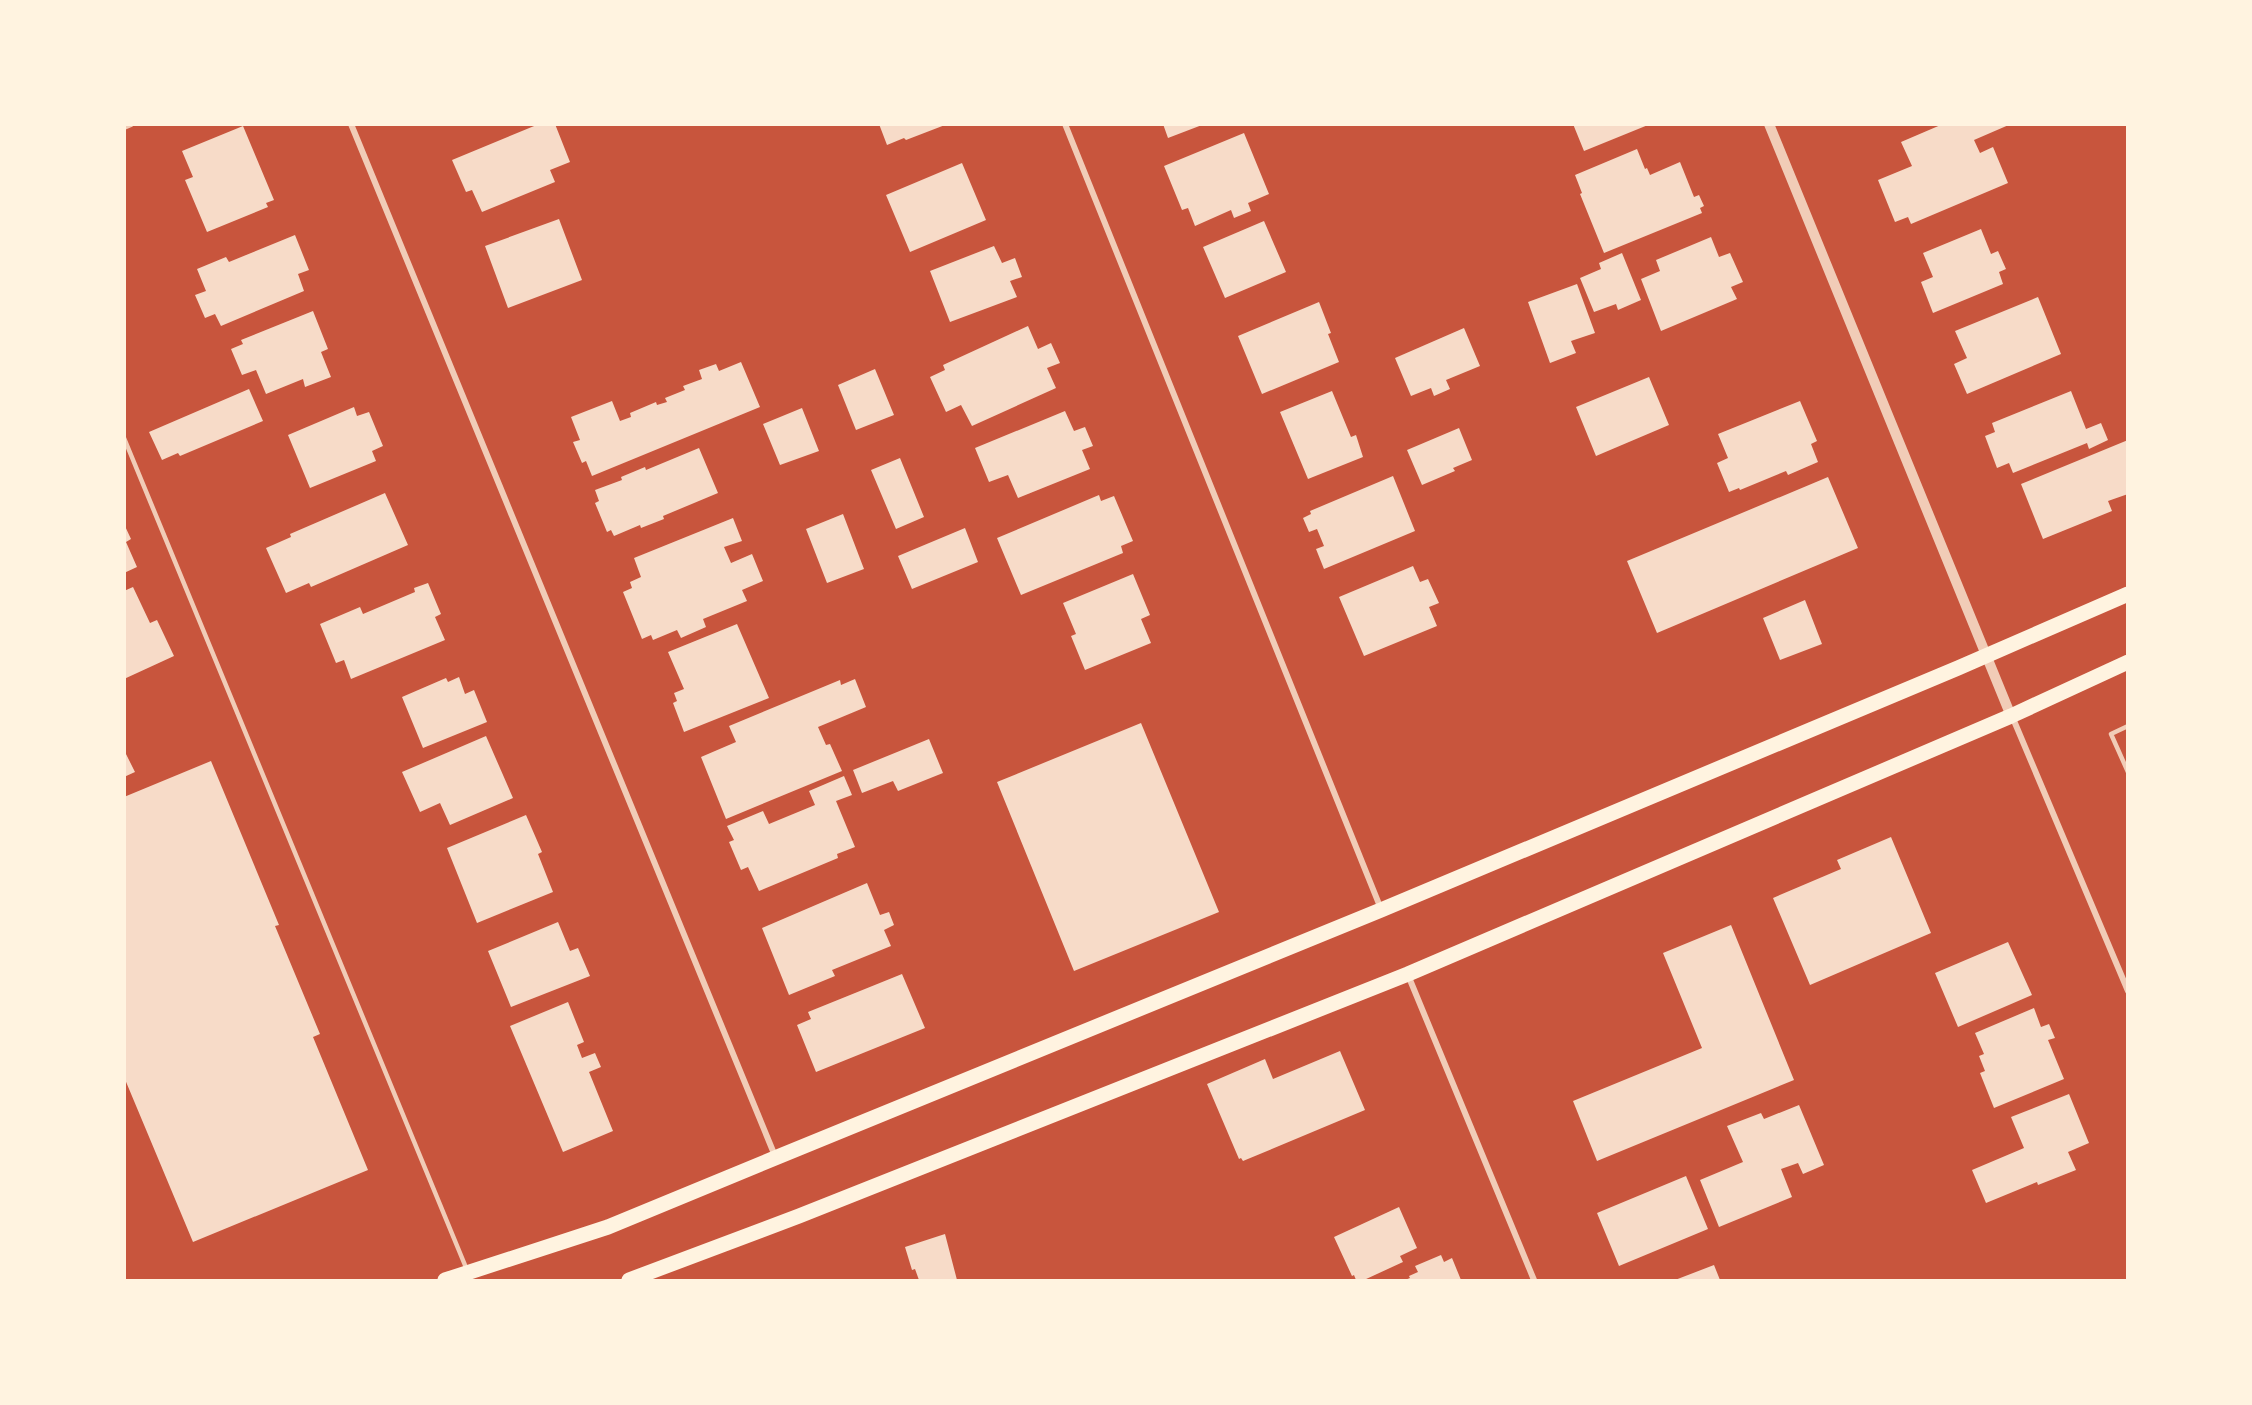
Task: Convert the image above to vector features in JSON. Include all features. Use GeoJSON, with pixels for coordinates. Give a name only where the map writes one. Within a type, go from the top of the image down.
{"type":"FeatureCollection","features":[{"type":"Feature","properties":{"kind":"main road"},"geometry":{"type":"LineString","coordinates":[[445,1281],[608,1227],[1381,910],[1986,656],[2127,594]]}},
{"type":"Feature","properties":{"kind":"main road"},"geometry":{"type":"LineString","coordinates":[[630,1281],[1408,974],[2011,716],[2127,662]]}},
{"type":"Feature","properties":{"kind":"street"},"geometry":{"type":"LineString","coordinates":[[124,127],[131,124]]}},
{"type":"Feature","properties":{"kind":"street"},"geometry":{"type":"LineString","coordinates":[[351,124],[776,1158]]}},
{"type":"Feature","properties":{"kind":"street"},"geometry":{"type":"LineString","coordinates":[[1065,124],[1381,910]]}},
{"type":"Feature","properties":{"kind":"street"},"geometry":{"type":"LineString","coordinates":[[1769,124],[1986,656],[2127,991]]}},
{"type":"Feature","properties":{"kind":"street"},"geometry":{"type":"LineString","coordinates":[[1408,974],[1534,1281]]}},
{"type":"Feature","properties":{"kind":"lane"},"geometry":{"type":"LineString","coordinates":[[124,438],[468,1273]]}},
{"type":"Feature","properties":{"kind":"lane"},"geometry":{"type":"LineString","coordinates":[[2127,726],[2111,734],[2127,771]]}},
{"type":"Feature","properties":{"kind":"building"},"geometry":{"type":"Polygon","coordinates":[[[539,124],[555,124],[570,162],[550,170],[555,182],[482,212],[472,190],[466,192],[452,160],[539,124]]]}},
{"type":"Feature","properties":{"kind":"building"},"geometry":{"type":"Polygon","coordinates":[[[879,124],[945,124],[945,125],[887,145],[879,124]]]}},
{"type":"Feature","properties":{"kind":"building"},"geometry":{"type":"Polygon","coordinates":[[[1163,124],[1202,124],[1202,125],[1168,138],[1163,124]]]}},
{"type":"Feature","properties":{"kind":"building"},"geometry":{"type":"Polygon","coordinates":[[[1573,124],[1648,124],[1648,125],[1584,151],[1573,124]]]}},
{"type":"Feature","properties":{"kind":"building"},"geometry":{"type":"Polygon","coordinates":[[[1943,124],[2011,124],[1974,140],[1980,153],[1993,147],[2008,183],[1911,224],[1908,217],[1895,222],[1878,180],[1912,166],[1901,142],[1943,124]]]}},
{"type":"Feature","properties":{"kind":"building"},"geometry":{"type":"Polygon","coordinates":[[[243,126],[274,200],[266,203],[268,207],[207,232],[185,180],[193,177],[182,151],[243,126]]]}},
{"type":"Feature","properties":{"kind":"building"},"geometry":{"type":"Polygon","coordinates":[[[1244,133],[1269,194],[1248,203],[1251,211],[1234,218],[1231,210],[1195,226],[1188,208],[1182,210],[1164,166],[1244,133]]]}},
{"type":"Feature","properties":{"kind":"building"},"geometry":{"type":"Polygon","coordinates":[[[1637,149],[1650,175],[1680,162],[1694,197],[1699,195],[1704,206],[1700,208],[1702,213],[1604,253],[1580,194],[1582,193],[1575,175],[1637,149]]]}},
{"type":"Feature","properties":{"kind":"building"},"geometry":{"type":"Polygon","coordinates":[[[962,163],[986,220],[910,252],[886,195],[962,163]]]}},
{"type":"Feature","properties":{"kind":"building"},"geometry":{"type":"Polygon","coordinates":[[[559,219],[582,280],[508,308],[485,246],[559,219]]]}},
{"type":"Feature","properties":{"kind":"building"},"geometry":{"type":"Polygon","coordinates":[[[1264,221],[1286,272],[1225,298],[1203,247],[1264,221]]]}},
{"type":"Feature","properties":{"kind":"building"},"geometry":{"type":"Polygon","coordinates":[[[1981,229],[1991,254],[1998,251],[2006,269],[1999,272],[2003,284],[1933,313],[1921,282],[1933,277],[1923,253],[1981,229]]]}},
{"type":"Feature","properties":{"kind":"building"},"geometry":{"type":"Polygon","coordinates":[[[295,235],[309,270],[298,274],[304,291],[221,326],[215,314],[205,318],[195,295],[206,291],[197,269],[226,257],[229,262],[295,235]]]}},
{"type":"Feature","properties":{"kind":"building"},"geometry":{"type":"Polygon","coordinates":[[[1711,237],[1719,257],[1730,253],[1743,282],[1731,287],[1737,299],[1661,331],[1641,279],[1660,271],[1656,260],[1711,237]]]}},
{"type":"Feature","properties":{"kind":"building"},"geometry":{"type":"Polygon","coordinates":[[[994,246],[1002,263],[1015,258],[1022,277],[1010,281],[1017,297],[950,322],[930,271],[994,246]]]}},
{"type":"Feature","properties":{"kind":"building"},"geometry":{"type":"Polygon","coordinates":[[[1622,253],[1641,300],[1618,310],[1616,304],[1594,312],[1580,278],[1601,269],[1599,263],[1622,253]]]}},
{"type":"Feature","properties":{"kind":"building"},"geometry":{"type":"Polygon","coordinates":[[[1577,284],[1595,333],[1571,341],[1576,353],[1550,363],[1528,302],[1577,284]]]}},
{"type":"Feature","properties":{"kind":"building"},"geometry":{"type":"Polygon","coordinates":[[[2038,297],[2061,354],[1967,394],[1954,364],[1967,358],[1955,331],[2038,297]]]}},
{"type":"Feature","properties":{"kind":"building"},"geometry":{"type":"Polygon","coordinates":[[[1319,302],[1339,362],[1262,394],[1238,336],[1319,302]]]}},
{"type":"Feature","properties":{"kind":"building"},"geometry":{"type":"Polygon","coordinates":[[[313,311],[328,349],[321,352],[331,377],[305,387],[303,379],[266,394],[256,370],[242,375],[231,349],[243,344],[241,340],[313,311]]]}},
{"type":"Feature","properties":{"kind":"building"},"geometry":{"type":"Polygon","coordinates":[[[1028,326],[1038,349],[1051,343],[1060,363],[1047,368],[1056,388],[972,426],[961,405],[946,412],[930,377],[945,370],[943,365],[1028,326]]]}},
{"type":"Feature","properties":{"kind":"building"},"geometry":{"type":"Polygon","coordinates":[[[1464,328],[1480,366],[1446,380],[1450,389],[1434,396],[1431,388],[1411,396],[1395,358],[1464,328]]]}},
{"type":"Feature","properties":{"kind":"building"},"geometry":{"type":"Polygon","coordinates":[[[741,362],[760,407],[592,476],[586,461],[582,463],[573,442],[580,440],[571,417],[612,401],[620,421],[631,417],[630,413],[656,402],[657,405],[667,402],[665,398],[685,390],[683,386],[702,379],[699,370],[716,364],[719,371],[741,362]]]}},
{"type":"Feature","properties":{"kind":"building"},"geometry":{"type":"Polygon","coordinates":[[[875,369],[894,415],[856,430],[838,385],[875,369]]]}},
{"type":"Feature","properties":{"kind":"building"},"geometry":{"type":"Polygon","coordinates":[[[1649,377],[1669,425],[1596,456],[1576,407],[1649,377]]]}},
{"type":"Feature","properties":{"kind":"building"},"geometry":{"type":"Polygon","coordinates":[[[249,389],[263,421],[180,456],[178,453],[162,460],[149,432],[249,389]]]}},
{"type":"Feature","properties":{"kind":"building"},"geometry":{"type":"Polygon","coordinates":[[[1332,391],[1351,437],[1356,435],[1363,457],[1308,479],[1280,412],[1332,391]]]}},
{"type":"Feature","properties":{"kind":"building"},"geometry":{"type":"Polygon","coordinates":[[[2071,391],[2086,429],[2101,423],[2108,440],[2089,449],[2087,443],[2013,473],[2009,463],[1997,468],[1985,436],[1995,432],[1992,423],[2071,391]]]}},
{"type":"Feature","properties":{"kind":"building"},"geometry":{"type":"Polygon","coordinates":[[[1800,401],[1817,441],[1811,444],[1818,462],[1788,475],[1786,471],[1740,490],[1739,488],[1729,492],[1717,463],[1728,458],[1718,434],[1800,401]]]}},
{"type":"Feature","properties":{"kind":"building"},"geometry":{"type":"Polygon","coordinates":[[[354,407],[357,416],[369,412],[383,446],[372,451],[376,461],[310,488],[288,435],[354,407]]]}},
{"type":"Feature","properties":{"kind":"building"},"geometry":{"type":"Polygon","coordinates":[[[802,408],[819,451],[780,465],[763,424],[802,408]]]}},
{"type":"Feature","properties":{"kind":"building"},"geometry":{"type":"Polygon","coordinates":[[[1065,411],[1074,431],[1085,427],[1093,446],[1082,450],[1090,469],[1018,498],[1008,475],[989,482],[975,448],[1065,411]]]}},
{"type":"Feature","properties":{"kind":"building"},"geometry":{"type":"Polygon","coordinates":[[[1459,428],[1472,460],[1453,468],[1455,471],[1422,485],[1407,450],[1459,428]]]}},
{"type":"Feature","properties":{"kind":"building"},"geometry":{"type":"Polygon","coordinates":[[[2128,440],[2128,494],[2108,501],[2112,511],[2043,539],[2021,484],[2128,440]]]}},
{"type":"Feature","properties":{"kind":"building"},"geometry":{"type":"Polygon","coordinates":[[[699,448],[718,493],[663,516],[664,519],[641,528],[640,525],[614,536],[611,530],[607,532],[595,503],[599,501],[595,490],[622,480],[621,477],[645,467],[646,470],[699,448]]]}},
{"type":"Feature","properties":{"kind":"building"},"geometry":{"type":"Polygon","coordinates":[[[900,458],[924,517],[896,529],[871,470],[900,458]]]}},
{"type":"Feature","properties":{"kind":"building"},"geometry":{"type":"Polygon","coordinates":[[[1393,476],[1415,531],[1324,569],[1316,549],[1324,546],[1317,529],[1309,532],[1303,518],[1311,514],[1310,511],[1393,476]]]}},
{"type":"Feature","properties":{"kind":"building"},"geometry":{"type":"Polygon","coordinates":[[[1828,477],[1858,548],[1657,633],[1627,561],[1828,477]]]}},
{"type":"Feature","properties":{"kind":"building"},"geometry":{"type":"Polygon","coordinates":[[[385,493],[408,545],[311,587],[309,583],[286,593],[266,548],[291,537],[290,534],[385,493]]]}},
{"type":"Feature","properties":{"kind":"building"},"geometry":{"type":"Polygon","coordinates":[[[1099,495],[1101,501],[1114,496],[1133,541],[1121,546],[1123,553],[1021,595],[997,538],[1099,495]]]}},
{"type":"Feature","properties":{"kind":"building"},"geometry":{"type":"Polygon","coordinates":[[[843,514],[864,569],[827,583],[806,529],[843,514]]]}},
{"type":"Feature","properties":{"kind":"building"},"geometry":{"type":"Polygon","coordinates":[[[733,518],[742,541],[724,547],[731,563],[752,554],[763,581],[742,590],[747,601],[703,619],[706,627],[681,638],[677,630],[653,640],[651,635],[642,639],[623,592],[632,588],[630,582],[641,577],[634,558],[733,518]]]}},
{"type":"Feature","properties":{"kind":"building"},"geometry":{"type":"Polygon","coordinates":[[[124,524],[131,539],[126,542],[137,567],[124,573],[124,524]]]}},
{"type":"Feature","properties":{"kind":"building"},"geometry":{"type":"Polygon","coordinates":[[[965,528],[978,562],[912,589],[898,556],[965,528]]]}},
{"type":"Feature","properties":{"kind":"building"},"geometry":{"type":"Polygon","coordinates":[[[1413,566],[1420,582],[1428,579],[1439,603],[1429,607],[1437,626],[1364,656],[1339,597],[1413,566]]]}},
{"type":"Feature","properties":{"kind":"building"},"geometry":{"type":"Polygon","coordinates":[[[1133,574],[1150,615],[1141,619],[1151,643],[1085,670],[1071,636],[1076,634],[1063,603],[1133,574]]]}},
{"type":"Feature","properties":{"kind":"building"},"geometry":{"type":"Polygon","coordinates":[[[428,583],[441,614],[435,617],[445,640],[351,679],[344,660],[336,663],[320,624],[360,607],[363,614],[415,592],[414,588],[428,583]]]}},
{"type":"Feature","properties":{"kind":"building"},"geometry":{"type":"Polygon","coordinates":[[[133,587],[150,623],[157,620],[174,656],[124,679],[124,591],[133,587]]]}},
{"type":"Feature","properties":{"kind":"building"},"geometry":{"type":"Polygon","coordinates":[[[1805,600],[1822,644],[1780,660],[1763,618],[1805,600]]]}},
{"type":"Feature","properties":{"kind":"building"},"geometry":{"type":"Polygon","coordinates":[[[737,624],[769,698],[684,732],[673,703],[677,701],[674,693],[684,689],[668,652],[737,624]]]}},
{"type":"Feature","properties":{"kind":"building"},"geometry":{"type":"Polygon","coordinates":[[[459,677],[465,694],[474,690],[487,722],[423,748],[402,697],[446,678],[448,682],[459,677]]]}},
{"type":"Feature","properties":{"kind":"building"},"geometry":{"type":"Polygon","coordinates":[[[855,679],[866,707],[818,727],[826,745],[830,744],[842,771],[726,819],[701,757],[736,742],[729,726],[840,680],[841,685],[855,679]]]}},
{"type":"Feature","properties":{"kind":"building"},"geometry":{"type":"Polygon","coordinates":[[[1141,723],[1219,912],[1074,971],[997,782],[1141,723]]]}},
{"type":"Feature","properties":{"kind":"building"},"geometry":{"type":"Polygon","coordinates":[[[486,736],[513,798],[450,825],[440,803],[420,812],[402,772],[486,736]]]}},
{"type":"Feature","properties":{"kind":"building"},"geometry":{"type":"Polygon","coordinates":[[[929,739],[943,773],[898,791],[893,781],[862,793],[853,770],[929,739]]]}},
{"type":"Feature","properties":{"kind":"building"},"geometry":{"type":"Polygon","coordinates":[[[124,750],[135,772],[124,777],[124,750]]]}},
{"type":"Feature","properties":{"kind":"building"},"geometry":{"type":"Polygon","coordinates":[[[211,761],[279,925],[275,926],[320,1034],[313,1037],[368,1170],[193,1242],[124,1077],[124,797],[211,761]]]}},
{"type":"Feature","properties":{"kind":"building"},"geometry":{"type":"Polygon","coordinates":[[[844,776],[852,795],[836,801],[855,847],[837,854],[838,858],[759,891],[748,867],[741,870],[729,842],[734,840],[727,826],[763,811],[769,824],[815,805],[809,791],[844,776]]]}},
{"type":"Feature","properties":{"kind":"building"},"geometry":{"type":"Polygon","coordinates":[[[526,815],[542,852],[538,854],[553,892],[477,923],[447,848],[526,815]]]}},
{"type":"Feature","properties":{"kind":"building"},"geometry":{"type":"Polygon","coordinates":[[[1891,837],[1931,933],[1810,985],[1773,898],[1841,869],[1837,860],[1891,837]]]}},
{"type":"Feature","properties":{"kind":"building"},"geometry":{"type":"Polygon","coordinates":[[[867,883],[880,915],[889,912],[894,925],[884,930],[891,946],[832,970],[835,976],[789,995],[762,928],[867,883]]]}},
{"type":"Feature","properties":{"kind":"building"},"geometry":{"type":"Polygon","coordinates":[[[558,922],[570,951],[578,948],[590,976],[511,1007],[488,951],[558,922]]]}},
{"type":"Feature","properties":{"kind":"building"},"geometry":{"type":"Polygon","coordinates":[[[1731,925],[1794,1080],[1597,1161],[1573,1101],[1702,1048],[1663,953],[1731,925]]]}},
{"type":"Feature","properties":{"kind":"building"},"geometry":{"type":"Polygon","coordinates":[[[2008,942],[2032,995],[1958,1027],[1935,973],[2008,942]]]}},
{"type":"Feature","properties":{"kind":"building"},"geometry":{"type":"Polygon","coordinates":[[[902,974],[925,1028],[816,1072],[797,1025],[811,1019],[808,1012],[902,974]]]}},
{"type":"Feature","properties":{"kind":"building"},"geometry":{"type":"Polygon","coordinates":[[[568,1002],[584,1042],[577,1045],[582,1058],[595,1053],[601,1067],[589,1072],[613,1131],[563,1152],[510,1026],[568,1002]]]}},
{"type":"Feature","properties":{"kind":"building"},"geometry":{"type":"Polygon","coordinates":[[[2034,1008],[2041,1027],[2049,1024],[2055,1038],[2048,1040],[2064,1079],[1994,1108],[1980,1073],[1985,1071],[1979,1056],[1984,1054],[1975,1033],[2034,1008]]]}},
{"type":"Feature","properties":{"kind":"building"},"geometry":{"type":"Polygon","coordinates":[[[1340,1051],[1365,1110],[1243,1161],[1239,1159],[1207,1084],[1265,1059],[1273,1079],[1340,1051]]]}},
{"type":"Feature","properties":{"kind":"building"},"geometry":{"type":"Polygon","coordinates":[[[2069,1094],[2089,1143],[2068,1152],[2076,1170],[2038,1185],[2037,1182],[1986,1203],[1972,1170],[2024,1148],[2011,1117],[2069,1094]]]}},
{"type":"Feature","properties":{"kind":"building"},"geometry":{"type":"Polygon","coordinates":[[[1799,1105],[1824,1165],[1803,1174],[1798,1163],[1781,1169],[1792,1197],[1719,1227],[1700,1180],[1743,1162],[1727,1126],[1761,1113],[1764,1119],[1799,1105]]]}},
{"type":"Feature","properties":{"kind":"building"},"geometry":{"type":"Polygon","coordinates":[[[1686,1176],[1708,1229],[1619,1266],[1597,1213],[1686,1176]]]}},
{"type":"Feature","properties":{"kind":"building"},"geometry":{"type":"Polygon","coordinates":[[[1399,1207],[1417,1248],[1400,1256],[1403,1262],[1364,1280],[1356,1280],[1334,1237],[1399,1207]]]}},
{"type":"Feature","properties":{"kind":"building"},"geometry":{"type":"Polygon","coordinates":[[[945,1234],[957,1280],[919,1280],[915,1269],[912,1270],[905,1247],[945,1234]]]}},
{"type":"Feature","properties":{"kind":"building"},"geometry":{"type":"Polygon","coordinates":[[[1441,1255],[1444,1262],[1452,1258],[1461,1280],[1405,1280],[1418,1272],[1415,1266],[1441,1255]]]}},
{"type":"Feature","properties":{"kind":"building"},"geometry":{"type":"Polygon","coordinates":[[[1714,1265],[1720,1280],[1675,1280],[1714,1265]]]}}]}
